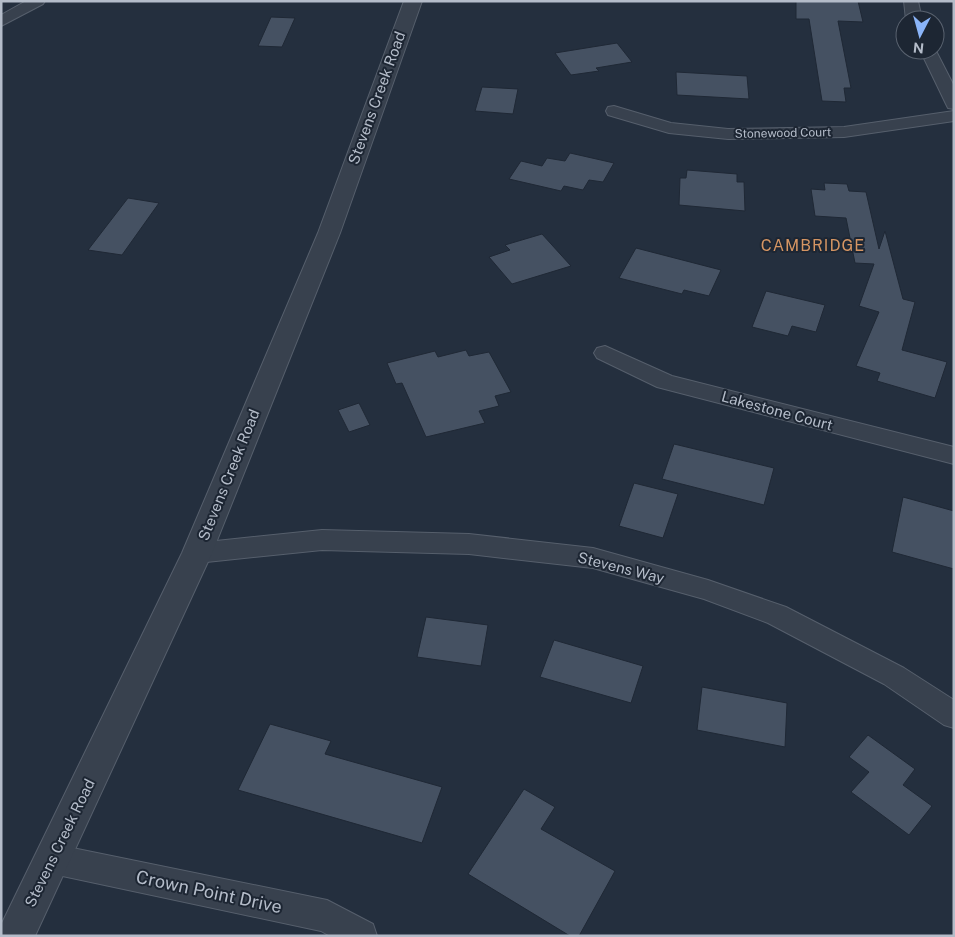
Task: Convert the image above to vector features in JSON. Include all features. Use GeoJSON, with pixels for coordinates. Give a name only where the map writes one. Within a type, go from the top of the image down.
{"type":"FeatureCollection","features":[{"type":"Feature","properties":{"kind":"street"},"geometry":{"type":"LineString","coordinates":[[1,21],[38,1]]}},
{"type":"Feature","properties":{"kind":"street","name":"Stevens Creek Road"},"geometry":{"type":"LineString","coordinates":[[15,936],[197,553],[328,233],[413,1]]}},
{"type":"Feature","properties":{"kind":"street"},"geometry":{"type":"LineString","coordinates":[[933,60],[954,104]]}},
{"type":"Feature","properties":{"kind":"street","name":"Stonewood Court"},"geometry":{"type":"LineString","coordinates":[[614,111],[669,128],[728,134],[844,132],[954,116]]}},
{"type":"Feature","properties":{"kind":"street","name":"Lakestone Court"},"geometry":{"type":"LineString","coordinates":[[605,353],[665,382],[954,456]]}},
{"type":"Feature","properties":{"kind":"street","name":"Stevens Way"},"geometry":{"type":"LineString","coordinates":[[197,553],[322,540],[469,544],[592,558],[708,590],[777,615],[894,676],[954,716]]}},
{"type":"Feature","properties":{"kind":"street","name":"Crown Point Drive"},"geometry":{"type":"LineString","coordinates":[[53,859],[327,916],[361,936]]}},
{"type":"Feature","properties":{"kind":"building"},"geometry":{"type":"Polygon","coordinates":[[[796,1],[858,1],[863,22],[838,21],[851,88],[844,88],[846,102],[822,101],[809,19],[796,19],[796,1]]]}},
{"type":"Feature","properties":{"kind":"building"},"geometry":{"type":"Polygon","coordinates":[[[271,17],[295,18],[282,47],[258,46],[271,17]]]}},
{"type":"Feature","properties":{"kind":"building"},"geometry":{"type":"Polygon","coordinates":[[[617,43],[632,62],[596,68],[599,71],[571,75],[555,53],[617,43]]]}},
{"type":"Feature","properties":{"kind":"building"},"geometry":{"type":"Polygon","coordinates":[[[676,72],[747,76],[749,99],[677,95],[676,72]]]}},
{"type":"Feature","properties":{"kind":"building"},"geometry":{"type":"Polygon","coordinates":[[[482,87],[518,89],[513,114],[475,111],[482,87]]]}},
{"type":"Feature","properties":{"kind":"building"},"geometry":{"type":"Polygon","coordinates":[[[570,153],[614,163],[603,182],[589,180],[583,190],[564,186],[561,191],[509,179],[521,161],[542,166],[547,158],[565,161],[570,153]]]}},
{"type":"Feature","properties":{"kind":"building"},"geometry":{"type":"Polygon","coordinates":[[[687,170],[737,174],[737,182],[744,182],[745,211],[679,205],[680,178],[686,178],[687,170]]]}},
{"type":"Feature","properties":{"kind":"building"},"geometry":{"type":"Polygon","coordinates":[[[824,183],[847,184],[849,191],[866,192],[879,249],[885,231],[903,299],[915,302],[902,350],[947,362],[935,398],[877,381],[880,373],[856,366],[879,312],[859,306],[874,264],[855,263],[846,218],[815,216],[811,189],[825,190],[824,183]]]}},
{"type":"Feature","properties":{"kind":"building"},"geometry":{"type":"Polygon","coordinates":[[[128,198],[159,203],[122,255],[88,250],[128,198]]]}},
{"type":"Feature","properties":{"kind":"building"},"geometry":{"type":"Polygon","coordinates":[[[542,234],[571,266],[512,284],[489,257],[510,250],[505,245],[542,234]]]}},
{"type":"Feature","properties":{"kind":"building"},"geometry":{"type":"Polygon","coordinates":[[[636,248],[721,270],[709,296],[684,290],[682,294],[619,278],[636,248]]]}},
{"type":"Feature","properties":{"kind":"building"},"geometry":{"type":"Polygon","coordinates":[[[766,291],[825,305],[816,332],[792,326],[788,336],[752,327],[766,291]]]}},
{"type":"Feature","properties":{"kind":"building"},"geometry":{"type":"Polygon","coordinates":[[[466,350],[469,356],[489,352],[511,392],[495,396],[499,406],[479,411],[485,423],[426,437],[402,383],[396,384],[387,363],[435,351],[438,357],[466,350]]]}},
{"type":"Feature","properties":{"kind":"building"},"geometry":{"type":"Polygon","coordinates":[[[359,403],[370,425],[349,432],[338,410],[359,403]]]}},
{"type":"Feature","properties":{"kind":"building"},"geometry":{"type":"Polygon","coordinates":[[[674,444],[774,468],[764,505],[662,479],[674,444]]]}},
{"type":"Feature","properties":{"kind":"building"},"geometry":{"type":"Polygon","coordinates":[[[634,483],[678,494],[663,538],[619,526],[634,483]]]}},
{"type":"Feature","properties":{"kind":"building"},"geometry":{"type":"Polygon","coordinates":[[[903,497],[954,511],[954,569],[892,552],[903,497]]]}},
{"type":"Feature","properties":{"kind":"building"},"geometry":{"type":"Polygon","coordinates":[[[426,617],[488,625],[481,666],[417,657],[426,617]]]}},
{"type":"Feature","properties":{"kind":"building"},"geometry":{"type":"Polygon","coordinates":[[[554,640],[643,666],[631,703],[540,677],[554,640]]]}},
{"type":"Feature","properties":{"kind":"building"},"geometry":{"type":"Polygon","coordinates":[[[702,687],[787,703],[785,747],[697,730],[702,687]]]}},
{"type":"Feature","properties":{"kind":"building"},"geometry":{"type":"Polygon","coordinates":[[[270,724],[331,741],[325,754],[442,787],[422,843],[238,790],[270,724]]]}},
{"type":"Feature","properties":{"kind":"building"},"geometry":{"type":"Polygon","coordinates":[[[868,735],[915,769],[903,785],[932,806],[909,835],[851,792],[869,772],[849,757],[868,735]]]}},
{"type":"Feature","properties":{"kind":"building"},"geometry":{"type":"Polygon","coordinates":[[[524,789],[555,807],[541,829],[615,871],[579,936],[570,936],[468,874],[524,789]]]}},
{"type":"Feature","properties":{"kind":"district","name":"CAMBRIDGE"},"geometry":{"type":"Point","coordinates":[813,245]}}]}
